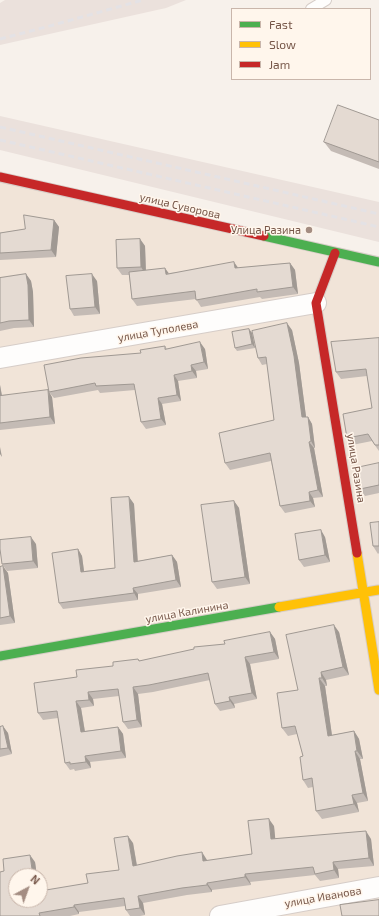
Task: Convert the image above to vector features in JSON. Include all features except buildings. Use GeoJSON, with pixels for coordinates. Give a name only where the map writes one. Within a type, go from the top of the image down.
{"type":"FeatureCollection","features":[{"type":"Feature","properties":{"kind":"street","name":"улица Суворова"},"geometry":{"type":"LineString","coordinates":[[0,178],[379,262]]}},
{"type":"Feature","properties":{"kind":"street","name":"улица Разина"},"geometry":{"type":"LineString","coordinates":[[335,252],[316,303],[379,690]]}},
{"type":"Feature","properties":{"kind":"street","name":"улица Туполева"},"geometry":{"type":"LineString","coordinates":[[0,358],[316,303]]}},
{"type":"Feature","properties":{"kind":"street","name":"улица Калинина"},"geometry":{"type":"LineString","coordinates":[[0,656],[379,590]]}},
{"type":"Feature","properties":{"kind":"street","name":"улица Иванова"},"geometry":{"type":"LineString","coordinates":[[220,916],[379,887]]}},
{"type":"Feature","properties":{"kind":"lane"},"geometry":{"type":"LineString","coordinates":[[313,8],[326,0]]}},
{"type":"Feature","properties":{"kind":"shaded area"},"geometry":{"type":"Polygon","coordinates":[[[5,0],[186,0],[166,8],[0,45],[0,3],[5,0]]]}},
{"type":"Feature","properties":{"kind":"shaded area"},"geometry":{"type":"Polygon","coordinates":[[[0,116],[379,202],[379,242],[0,150],[0,116]]]}},
{"type":"Feature","properties":{"kind":"shaded area"},"geometry":{"type":"Polygon","coordinates":[[[0,177],[379,262],[379,916],[0,916],[0,177]]]}},
{"type":"Feature","properties":{"kind":"railway"},"geometry":{"type":"LineString","coordinates":[[0,39],[143,0]]}},
{"type":"Feature","properties":{"kind":"railway"},"geometry":{"type":"LineString","coordinates":[[0,127],[379,214]]}},
{"type":"Feature","properties":{"kind":"railway"},"geometry":{"type":"LineString","coordinates":[[0,140],[379,227]]}},
{"type":"Feature","properties":{"kind":"traffic: fast"},"geometry":{"type":"LineString","coordinates":[[264,236],[379,262]]}},
{"type":"Feature","properties":{"kind":"traffic: fast"},"geometry":{"type":"LineString","coordinates":[[0,656],[279,607]]}},
{"type":"Feature","properties":{"kind":"traffic: slow"},"geometry":{"type":"LineString","coordinates":[[357,553],[379,690]]}},
{"type":"Feature","properties":{"kind":"traffic: slow"},"geometry":{"type":"LineString","coordinates":[[279,607],[378,590]]}},
{"type":"Feature","properties":{"kind":"traffic: jam"},"geometry":{"type":"LineString","coordinates":[[0,177],[264,236]]}},
{"type":"Feature","properties":{"kind":"traffic: jam"},"geometry":{"type":"LineString","coordinates":[[335,253],[316,303],[357,553]]}},
{"type":"Feature","properties":{"kind":"place","name":"Улица Разина"},"geometry":{"type":"Point","coordinates":[309,230]}}]}
